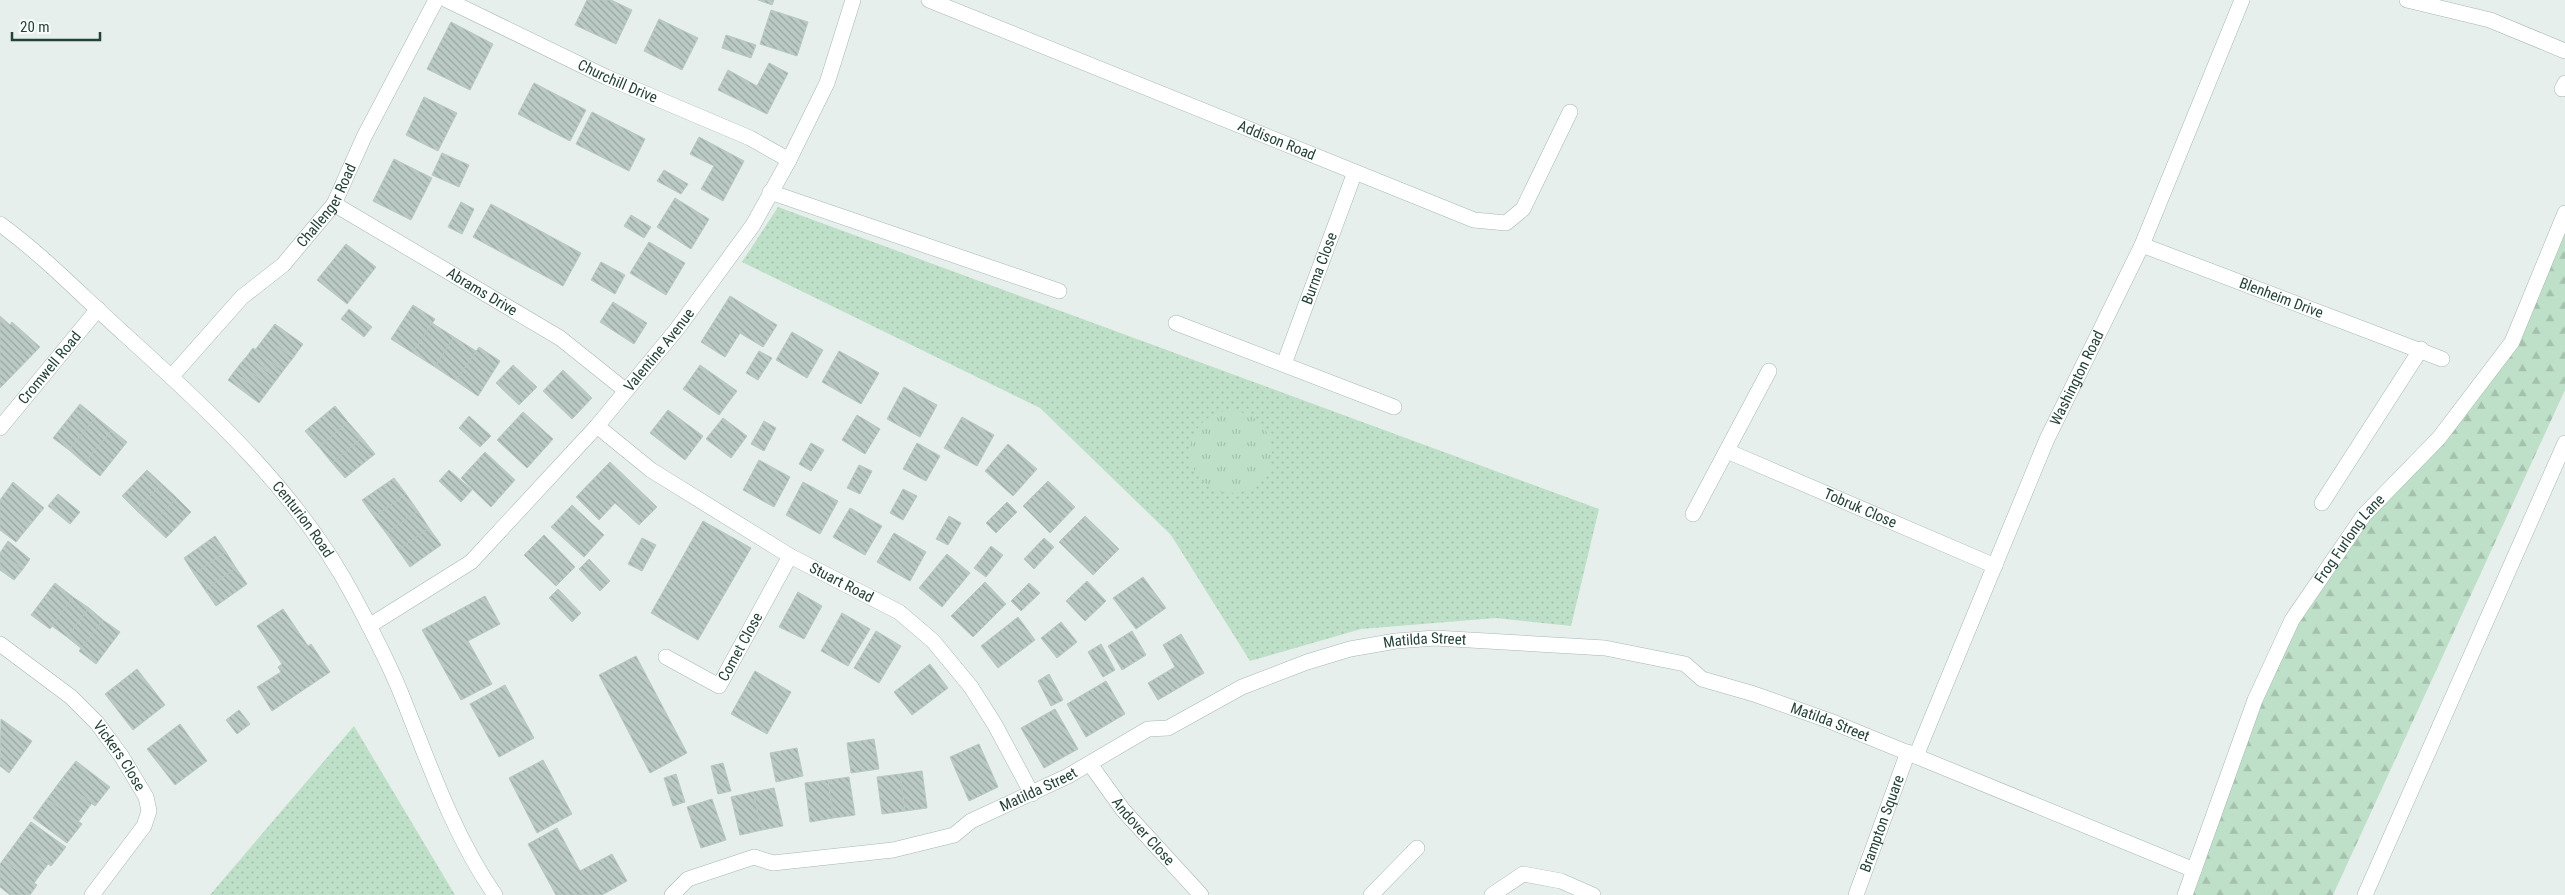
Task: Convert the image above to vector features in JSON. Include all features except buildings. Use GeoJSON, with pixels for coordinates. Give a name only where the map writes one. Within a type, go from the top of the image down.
{"type":"FeatureCollection","features":[{"type":"Feature","properties":{"kind":"street","name":"Challenger Road"},"geometry":{"type":"LineString","coordinates":[[172,376],[242,298],[283,265],[334,204],[364,137],[436,0]]}},
{"type":"Feature","properties":{"kind":"street","name":"Churchill Drive"},"geometry":{"type":"LineString","coordinates":[[447,0],[606,77],[750,138],[789,160]]}},
{"type":"Feature","properties":{"kind":"street","name":"Valentine Avenue"},"geometry":{"type":"LineString","coordinates":[[369,626],[472,562],[597,426],[625,390],[677,330],[753,225],[789,160],[827,83],[853,0]]}},
{"type":"Feature","properties":{"kind":"street","name":"Addison Road"},"geometry":{"type":"LineString","coordinates":[[929,0],[1474,220],[1506,223],[1523,209],[1570,112]]}},
{"type":"Feature","properties":{"kind":"street","name":"Washington Road"},"geometry":{"type":"LineString","coordinates":[[1912,754],[1995,566],[2047,439],[2142,245],[2242,0]]}},
{"type":"Feature","properties":{"kind":"street"},"geometry":{"type":"LineString","coordinates":[[2407,0],[2490,20],[2565,51]]}},
{"type":"Feature","properties":{"kind":"street","name":"Burma Close"},"geometry":{"type":"LineString","coordinates":[[1284,364],[1355,172]]}},
{"type":"Feature","properties":{"kind":"street"},"geometry":{"type":"LineString","coordinates":[[770,192],[1059,291]]}},
{"type":"Feature","properties":{"kind":"street","name":"Abrams Drive"},"geometry":{"type":"LineString","coordinates":[[334,204],[560,338],[625,390]]}},
{"type":"Feature","properties":{"kind":"street","name":"Frog Furlong Lane"},"geometry":{"type":"LineString","coordinates":[[2185,895],[2255,700],[2292,620],[2364,515],[2439,438],[2512,342],[2565,213]]}},
{"type":"Feature","properties":{"kind":"street","name":"Centurion Road"},"geometry":{"type":"LineString","coordinates":[[0,224],[20,238],[172,376],[242,444],[299,512],[354,596],[400,691],[436,782],[470,853],[495,895]]}},
{"type":"Feature","properties":{"kind":"street","name":"Blenheim Drive"},"geometry":{"type":"LineString","coordinates":[[2142,245],[2421,349],[2442,359]]}},
{"type":"Feature","properties":{"kind":"street","name":"Cromwell Road"},"geometry":{"type":"LineString","coordinates":[[0,428],[98,309]]}},
{"type":"Feature","properties":{"kind":"street"},"geometry":{"type":"LineString","coordinates":[[1176,323],[1394,407]]}},
{"type":"Feature","properties":{"kind":"street"},"geometry":{"type":"LineString","coordinates":[[2322,503],[2421,349]]}},
{"type":"Feature","properties":{"kind":"street"},"geometry":{"type":"LineString","coordinates":[[1693,514],[1769,371]]}},
{"type":"Feature","properties":{"kind":"street","name":"Stuart Road"},"geometry":{"type":"LineString","coordinates":[[597,426],[651,470],[790,556],[899,612],[933,640],[970,687],[995,724],[1032,794]]}},
{"type":"Feature","properties":{"kind":"street"},"geometry":{"type":"LineString","coordinates":[[2365,895],[2565,443]]}},
{"type":"Feature","properties":{"kind":"street","name":"Tobruk Close"},"geometry":{"type":"LineString","coordinates":[[1727,451],[1995,566]]}},
{"type":"Feature","properties":{"kind":"street","name":"Comet Close"},"geometry":{"type":"LineString","coordinates":[[666,657],[719,686],[790,556]]}},
{"type":"Feature","properties":{"kind":"street","name":"Matilda Street"},"geometry":{"type":"LineString","coordinates":[[672,895],[688,879],[754,857],[773,863],[893,850],[954,835],[971,821],[1032,794],[1090,764],[1148,729],[1168,728],[1242,687],[1307,662],[1350,649],[1386,642],[1435,638],[1605,648],[1685,664],[1702,679],[1789,706],[1912,754],[2194,870]]}},
{"type":"Feature","properties":{"kind":"street","name":"Vickers Close"},"geometry":{"type":"LineString","coordinates":[[0,644],[71,697],[97,723],[122,757],[146,797],[149,811],[144,826],[92,895]]}},
{"type":"Feature","properties":{"kind":"street","name":"Brampton Square"},"geometry":{"type":"LineString","coordinates":[[1856,895],[1912,754]]}},
{"type":"Feature","properties":{"kind":"street","name":"Andover Close"},"geometry":{"type":"LineString","coordinates":[[1090,764],[1123,810],[1201,895]]}},
{"type":"Feature","properties":{"kind":"street"},"geometry":{"type":"LineString","coordinates":[[1372,895],[1417,848]]}},
{"type":"Feature","properties":{"kind":"street"},"geometry":{"type":"LineString","coordinates":[[1492,895],[1523,874],[1561,882],[1593,895]]}},
{"type":"Feature","properties":{"kind":"green space"},"geometry":{"type":"Polygon","coordinates":[[[778,207],[1599,509],[1571,626],[1496,618],[1361,629],[1250,661],[1171,535],[1040,408],[742,262],[778,207]]]}},
{"type":"Feature","properties":{"kind":"green space"},"geometry":{"type":"Polygon","coordinates":[[[2565,213],[2565,390],[2333,895],[2185,895],[2292,620],[2364,515],[2512,342],[2565,213]]]}},
{"type":"Feature","properties":{"kind":"green space"},"geometry":{"type":"Polygon","coordinates":[[[1231,411],[1247,414],[1260,423],[1269,436],[1272,452],[1269,468],[1260,481],[1247,490],[1231,493],[1215,490],[1202,481],[1193,468],[1190,452],[1193,436],[1202,423],[1215,414],[1231,411]]]}},
{"type":"Feature","properties":{"kind":"green space"},"geometry":{"type":"Polygon","coordinates":[[[354,726],[455,895],[210,895],[354,726]]]}}]}
